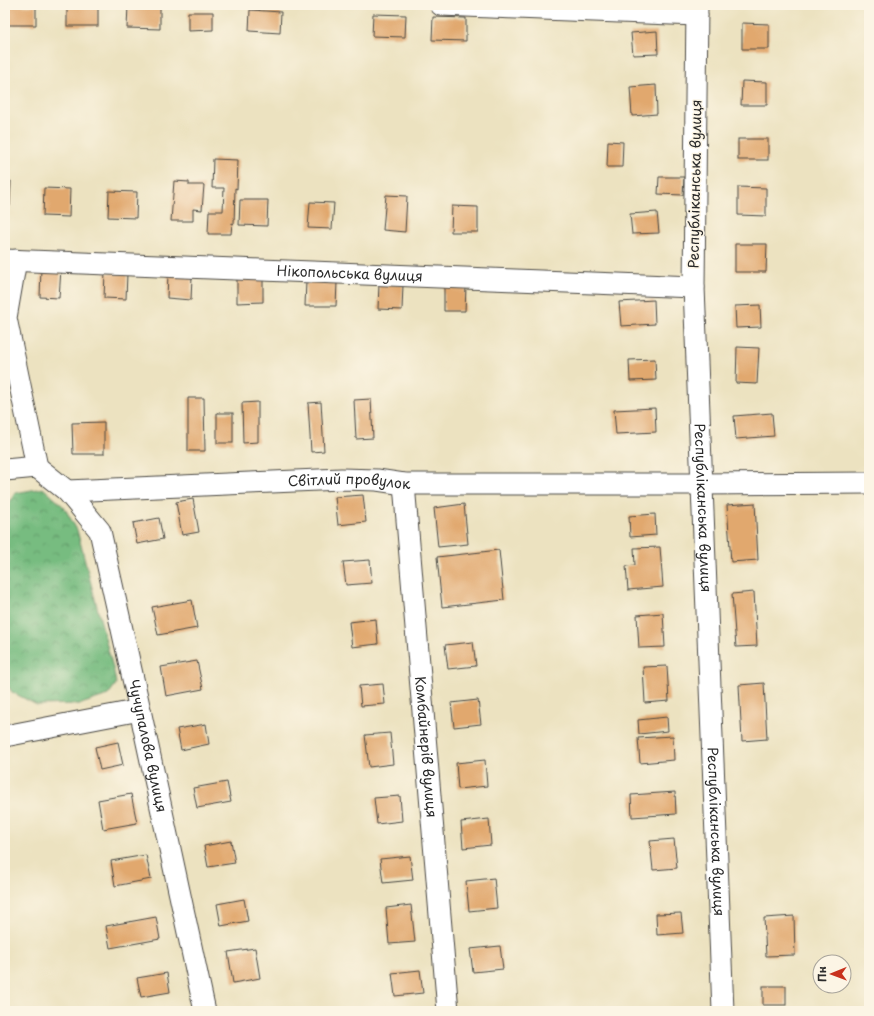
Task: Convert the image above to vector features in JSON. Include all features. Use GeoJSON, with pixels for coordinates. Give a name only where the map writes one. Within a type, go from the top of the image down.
{"type":"FeatureCollection","features":[{"type":"Feature","properties":{"kind":"street"},"geometry":{"type":"LineString","coordinates":[[441,5],[697,10]]}},
{"type":"Feature","properties":{"kind":"street","name":"Республіканська вулиця"},"geometry":{"type":"LineString","coordinates":[[697,10],[694,287],[722,1011]]}},
{"type":"Feature","properties":{"kind":"street"},"geometry":{"type":"LineString","coordinates":[[11,260],[6,318],[37,467],[67,491]]}},
{"type":"Feature","properties":{"kind":"street","name":"Нікопольська вулиця"},"geometry":{"type":"LineString","coordinates":[[11,260],[694,287]]}},
{"type":"Feature","properties":{"kind":"street"},"geometry":{"type":"LineString","coordinates":[[5,470],[37,467]]}},
{"type":"Feature","properties":{"kind":"street","name":"Світлий провулок"},"geometry":{"type":"LineString","coordinates":[[67,491],[342,479],[377,480],[404,484],[869,483]]}},
{"type":"Feature","properties":{"kind":"street","name":"Комбайнерів вулиця"},"geometry":{"type":"LineString","coordinates":[[404,484],[448,1011]]}},
{"type":"Feature","properties":{"kind":"street","name":"Чучупалова вулиця"},"geometry":{"type":"LineString","coordinates":[[67,491],[100,531],[205,1011]]}},
{"type":"Feature","properties":{"kind":"street"},"geometry":{"type":"LineString","coordinates":[[5,736],[140,710]]}},
{"type":"Feature","properties":{"kind":"green space"},"geometry":{"type":"Polygon","coordinates":[[[43,488],[64,507],[77,530],[114,672],[116,684],[108,695],[81,704],[37,705],[12,692],[5,682],[5,510],[15,493],[43,488]]]}},
{"type":"Feature","properties":{"kind":"building"},"geometry":{"type":"Polygon","coordinates":[[[5,5],[36,6],[36,25],[5,25],[5,5]]]}},
{"type":"Feature","properties":{"kind":"building"},"geometry":{"type":"Polygon","coordinates":[[[67,5],[98,5],[98,26],[67,26],[67,5]]]}},
{"type":"Feature","properties":{"kind":"building"},"geometry":{"type":"Polygon","coordinates":[[[128,5],[160,5],[160,29],[127,28],[128,5]]]}},
{"type":"Feature","properties":{"kind":"building"},"geometry":{"type":"Polygon","coordinates":[[[250,10],[281,12],[280,33],[249,31],[250,10]]]}},
{"type":"Feature","properties":{"kind":"building"},"geometry":{"type":"Polygon","coordinates":[[[188,12],[213,12],[213,30],[188,31],[188,12]]]}},
{"type":"Feature","properties":{"kind":"building"},"geometry":{"type":"Polygon","coordinates":[[[373,14],[406,15],[405,37],[372,36],[373,14]]]}},
{"type":"Feature","properties":{"kind":"building"},"geometry":{"type":"Polygon","coordinates":[[[433,17],[466,18],[466,41],[432,40],[433,17]]]}},
{"type":"Feature","properties":{"kind":"building"},"geometry":{"type":"Polygon","coordinates":[[[742,23],[769,24],[769,49],[742,49],[742,23]]]}},
{"type":"Feature","properties":{"kind":"building"},"geometry":{"type":"Polygon","coordinates":[[[657,31],[658,54],[633,55],[631,33],[657,31]]]}},
{"type":"Feature","properties":{"kind":"building"},"geometry":{"type":"Polygon","coordinates":[[[742,81],[767,82],[767,105],[741,105],[742,81]]]}},
{"type":"Feature","properties":{"kind":"building"},"geometry":{"type":"Polygon","coordinates":[[[656,85],[657,114],[632,116],[630,87],[656,85]]]}},
{"type":"Feature","properties":{"kind":"building"},"geometry":{"type":"Polygon","coordinates":[[[738,139],[768,139],[768,160],[738,160],[738,139]]]}},
{"type":"Feature","properties":{"kind":"building"},"geometry":{"type":"Polygon","coordinates":[[[608,141],[623,142],[622,167],[607,167],[608,141]]]}},
{"type":"Feature","properties":{"kind":"building"},"geometry":{"type":"Polygon","coordinates":[[[213,159],[238,160],[237,189],[235,188],[234,224],[232,223],[231,234],[208,234],[209,211],[223,211],[224,188],[212,188],[213,159]]]}},
{"type":"Feature","properties":{"kind":"building"},"geometry":{"type":"Polygon","coordinates":[[[659,177],[684,177],[683,195],[658,194],[659,177]]]}},
{"type":"Feature","properties":{"kind":"building"},"geometry":{"type":"Polygon","coordinates":[[[5,181],[11,181],[10,206],[5,206],[5,181]]]}},
{"type":"Feature","properties":{"kind":"building"},"geometry":{"type":"Polygon","coordinates":[[[174,181],[189,182],[189,185],[204,185],[202,210],[193,209],[193,221],[171,221],[174,181]]]}},
{"type":"Feature","properties":{"kind":"building"},"geometry":{"type":"Polygon","coordinates":[[[738,187],[766,188],[766,216],[738,215],[738,187]]]}},
{"type":"Feature","properties":{"kind":"building"},"geometry":{"type":"Polygon","coordinates":[[[44,188],[70,189],[69,217],[43,216],[44,188]]]}},
{"type":"Feature","properties":{"kind":"building"},"geometry":{"type":"Polygon","coordinates":[[[109,191],[137,192],[136,218],[108,217],[109,191]]]}},
{"type":"Feature","properties":{"kind":"building"},"geometry":{"type":"Polygon","coordinates":[[[386,195],[407,196],[405,232],[383,230],[386,195]]]}},
{"type":"Feature","properties":{"kind":"building"},"geometry":{"type":"Polygon","coordinates":[[[240,200],[268,200],[267,226],[239,225],[240,200]]]}},
{"type":"Feature","properties":{"kind":"building"},"geometry":{"type":"Polygon","coordinates":[[[310,202],[334,203],[332,229],[308,228],[310,202]]]}},
{"type":"Feature","properties":{"kind":"building"},"geometry":{"type":"Polygon","coordinates":[[[452,206],[478,207],[478,232],[451,232],[452,206]]]}},
{"type":"Feature","properties":{"kind":"building"},"geometry":{"type":"Polygon","coordinates":[[[657,212],[659,233],[632,234],[630,214],[657,212]]]}},
{"type":"Feature","properties":{"kind":"building"},"geometry":{"type":"Polygon","coordinates":[[[735,244],[767,244],[766,272],[735,272],[735,244]]]}},
{"type":"Feature","properties":{"kind":"building"},"geometry":{"type":"Polygon","coordinates":[[[41,268],[61,269],[59,298],[40,297],[41,268]]]}},
{"type":"Feature","properties":{"kind":"building"},"geometry":{"type":"Polygon","coordinates":[[[105,273],[127,274],[126,299],[104,298],[105,273]]]}},
{"type":"Feature","properties":{"kind":"building"},"geometry":{"type":"Polygon","coordinates":[[[168,274],[192,276],[191,300],[167,298],[168,274]]]}},
{"type":"Feature","properties":{"kind":"building"},"geometry":{"type":"Polygon","coordinates":[[[237,278],[263,278],[263,302],[237,303],[237,278]]]}},
{"type":"Feature","properties":{"kind":"building"},"geometry":{"type":"Polygon","coordinates":[[[306,281],[337,282],[336,306],[305,306],[306,281]]]}},
{"type":"Feature","properties":{"kind":"building"},"geometry":{"type":"Polygon","coordinates":[[[379,284],[403,285],[402,310],[378,309],[379,284]]]}},
{"type":"Feature","properties":{"kind":"building"},"geometry":{"type":"Polygon","coordinates":[[[444,286],[466,287],[465,311],[444,311],[444,286]]]}},
{"type":"Feature","properties":{"kind":"building"},"geometry":{"type":"Polygon","coordinates":[[[654,300],[655,324],[621,326],[619,302],[654,300]]]}},
{"type":"Feature","properties":{"kind":"building"},"geometry":{"type":"Polygon","coordinates":[[[760,305],[761,327],[736,328],[735,306],[760,305]]]}},
{"type":"Feature","properties":{"kind":"building"},"geometry":{"type":"Polygon","coordinates":[[[737,347],[759,348],[757,384],[736,383],[737,347]]]}},
{"type":"Feature","properties":{"kind":"building"},"geometry":{"type":"Polygon","coordinates":[[[655,359],[656,380],[630,381],[629,360],[655,359]]]}},
{"type":"Feature","properties":{"kind":"building"},"geometry":{"type":"Polygon","coordinates":[[[188,398],[204,398],[205,451],[188,451],[188,398]]]}},
{"type":"Feature","properties":{"kind":"building"},"geometry":{"type":"Polygon","coordinates":[[[371,399],[373,438],[356,439],[354,400],[371,399]]]}},
{"type":"Feature","properties":{"kind":"building"},"geometry":{"type":"Polygon","coordinates":[[[258,402],[258,442],[243,443],[242,403],[258,402]]]}},
{"type":"Feature","properties":{"kind":"building"},"geometry":{"type":"Polygon","coordinates":[[[321,402],[324,451],[311,452],[308,403],[321,402]]]}},
{"type":"Feature","properties":{"kind":"building"},"geometry":{"type":"Polygon","coordinates":[[[655,408],[656,432],[616,434],[614,410],[655,408]]]}},
{"type":"Feature","properties":{"kind":"building"},"geometry":{"type":"Polygon","coordinates":[[[217,413],[233,413],[233,443],[217,443],[217,413]]]}},
{"type":"Feature","properties":{"kind":"building"},"geometry":{"type":"Polygon","coordinates":[[[772,413],[774,436],[736,439],[734,416],[772,413]]]}},
{"type":"Feature","properties":{"kind":"building"},"geometry":{"type":"Polygon","coordinates":[[[104,422],[104,454],[73,454],[72,423],[104,422]]]}},
{"type":"Feature","properties":{"kind":"building"},"geometry":{"type":"Polygon","coordinates":[[[363,495],[366,522],[338,525],[335,497],[363,495]]]}},
{"type":"Feature","properties":{"kind":"building"},"geometry":{"type":"Polygon","coordinates":[[[193,499],[199,532],[182,535],[176,502],[193,499]]]}},
{"type":"Feature","properties":{"kind":"building"},"geometry":{"type":"Polygon","coordinates":[[[755,503],[758,560],[731,562],[727,505],[755,503]]]}},
{"type":"Feature","properties":{"kind":"building"},"geometry":{"type":"Polygon","coordinates":[[[464,504],[468,544],[438,547],[434,508],[464,504]]]}},
{"type":"Feature","properties":{"kind":"building"},"geometry":{"type":"Polygon","coordinates":[[[655,514],[656,535],[630,537],[629,516],[655,514]]]}},
{"type":"Feature","properties":{"kind":"building"},"geometry":{"type":"Polygon","coordinates":[[[159,518],[163,539],[137,544],[133,523],[159,518]]]}},
{"type":"Feature","properties":{"kind":"building"},"geometry":{"type":"Polygon","coordinates":[[[660,547],[663,587],[628,590],[626,566],[635,565],[634,548],[660,547]]]}},
{"type":"Feature","properties":{"kind":"building"},"geometry":{"type":"Polygon","coordinates":[[[499,550],[504,600],[442,607],[437,557],[499,550]]]}},
{"type":"Feature","properties":{"kind":"building"},"geometry":{"type":"Polygon","coordinates":[[[370,560],[372,583],[346,585],[343,562],[370,560]]]}},
{"type":"Feature","properties":{"kind":"building"},"geometry":{"type":"Polygon","coordinates":[[[754,592],[757,646],[736,647],[732,594],[754,592]]]}},
{"type":"Feature","properties":{"kind":"building"},"geometry":{"type":"Polygon","coordinates":[[[192,600],[197,628],[158,635],[152,607],[192,600]]]}},
{"type":"Feature","properties":{"kind":"building"},"geometry":{"type":"Polygon","coordinates":[[[663,613],[665,647],[639,648],[637,615],[663,613]]]}},
{"type":"Feature","properties":{"kind":"building"},"geometry":{"type":"Polygon","coordinates":[[[376,619],[378,644],[352,647],[349,622],[376,619]]]}},
{"type":"Feature","properties":{"kind":"building"},"geometry":{"type":"Polygon","coordinates":[[[473,642],[476,666],[448,669],[445,645],[473,642]]]}},
{"type":"Feature","properties":{"kind":"building"},"geometry":{"type":"Polygon","coordinates":[[[197,661],[203,689],[166,696],[161,667],[197,661]]]}},
{"type":"Feature","properties":{"kind":"building"},"geometry":{"type":"Polygon","coordinates":[[[667,666],[669,701],[645,703],[643,667],[667,666]]]}},
{"type":"Feature","properties":{"kind":"building"},"geometry":{"type":"Polygon","coordinates":[[[764,683],[767,739],[742,741],[739,685],[764,683]]]}},
{"type":"Feature","properties":{"kind":"building"},"geometry":{"type":"Polygon","coordinates":[[[383,684],[385,704],[361,706],[359,686],[383,684]]]}},
{"type":"Feature","properties":{"kind":"building"},"geometry":{"type":"Polygon","coordinates":[[[478,700],[481,724],[454,727],[451,703],[478,700]]]}},
{"type":"Feature","properties":{"kind":"building"},"geometry":{"type":"Polygon","coordinates":[[[667,717],[668,731],[639,734],[638,720],[667,717]]]}},
{"type":"Feature","properties":{"kind":"building"},"geometry":{"type":"Polygon","coordinates":[[[206,724],[209,744],[181,750],[177,729],[206,724]]]}},
{"type":"Feature","properties":{"kind":"building"},"geometry":{"type":"Polygon","coordinates":[[[390,733],[393,764],[369,767],[365,735],[390,733]]]}},
{"type":"Feature","properties":{"kind":"building"},"geometry":{"type":"Polygon","coordinates":[[[673,736],[674,760],[640,763],[638,738],[673,736]]]}},
{"type":"Feature","properties":{"kind":"building"},"geometry":{"type":"Polygon","coordinates":[[[118,742],[123,765],[100,770],[95,747],[118,742]]]}},
{"type":"Feature","properties":{"kind":"building"},"geometry":{"type":"Polygon","coordinates":[[[485,760],[487,786],[458,789],[456,763],[485,760]]]}},
{"type":"Feature","properties":{"kind":"building"},"geometry":{"type":"Polygon","coordinates":[[[227,782],[231,802],[197,808],[193,788],[227,782]]]}},
{"type":"Feature","properties":{"kind":"building"},"geometry":{"type":"Polygon","coordinates":[[[675,792],[676,814],[632,817],[631,795],[675,792]]]}},
{"type":"Feature","properties":{"kind":"building"},"geometry":{"type":"Polygon","coordinates":[[[131,794],[137,823],[103,829],[98,800],[131,794]]]}},
{"type":"Feature","properties":{"kind":"building"},"geometry":{"type":"Polygon","coordinates":[[[400,796],[402,821],[377,824],[374,798],[400,796]]]}},
{"type":"Feature","properties":{"kind":"building"},"geometry":{"type":"Polygon","coordinates":[[[489,819],[491,845],[463,848],[461,822],[489,819]]]}},
{"type":"Feature","properties":{"kind":"building"},"geometry":{"type":"Polygon","coordinates":[[[674,839],[677,868],[653,870],[650,841],[674,839]]]}},
{"type":"Feature","properties":{"kind":"building"},"geometry":{"type":"Polygon","coordinates":[[[231,841],[235,863],[208,867],[204,846],[231,841]]]}},
{"type":"Feature","properties":{"kind":"building"},"geometry":{"type":"Polygon","coordinates":[[[146,855],[151,879],[115,886],[111,861],[146,855]]]}},
{"type":"Feature","properties":{"kind":"building"},"geometry":{"type":"Polygon","coordinates":[[[410,856],[413,880],[383,883],[380,859],[410,856]]]}},
{"type":"Feature","properties":{"kind":"building"},"geometry":{"type":"Polygon","coordinates":[[[494,878],[497,908],[469,911],[466,881],[494,878]]]}},
{"type":"Feature","properties":{"kind":"building"},"geometry":{"type":"Polygon","coordinates":[[[244,899],[248,921],[221,926],[217,904],[244,899]]]}},
{"type":"Feature","properties":{"kind":"building"},"geometry":{"type":"Polygon","coordinates":[[[411,905],[415,942],[389,944],[386,908],[411,905]]]}},
{"type":"Feature","properties":{"kind":"building"},"geometry":{"type":"Polygon","coordinates":[[[681,913],[683,933],[657,935],[656,914],[681,913]]]}},
{"type":"Feature","properties":{"kind":"building"},"geometry":{"type":"Polygon","coordinates":[[[794,916],[795,955],[766,956],[764,918],[794,916]]]}},
{"type":"Feature","properties":{"kind":"building"},"geometry":{"type":"Polygon","coordinates":[[[156,917],[160,939],[110,948],[106,926],[156,917]]]}},
{"type":"Feature","properties":{"kind":"building"},"geometry":{"type":"Polygon","coordinates":[[[500,946],[503,969],[473,972],[470,949],[500,946]]]}},
{"type":"Feature","properties":{"kind":"building"},"geometry":{"type":"Polygon","coordinates":[[[255,948],[260,978],[233,983],[228,952],[255,948]]]}},
{"type":"Feature","properties":{"kind":"building"},"geometry":{"type":"Polygon","coordinates":[[[420,970],[423,993],[395,996],[392,973],[420,970]]]}},
{"type":"Feature","properties":{"kind":"building"},"geometry":{"type":"Polygon","coordinates":[[[167,973],[170,992],[141,997],[137,978],[167,973]]]}},
{"type":"Feature","properties":{"kind":"building"},"geometry":{"type":"Polygon","coordinates":[[[763,986],[786,986],[786,1005],[763,1005],[763,986]]]}}]}
